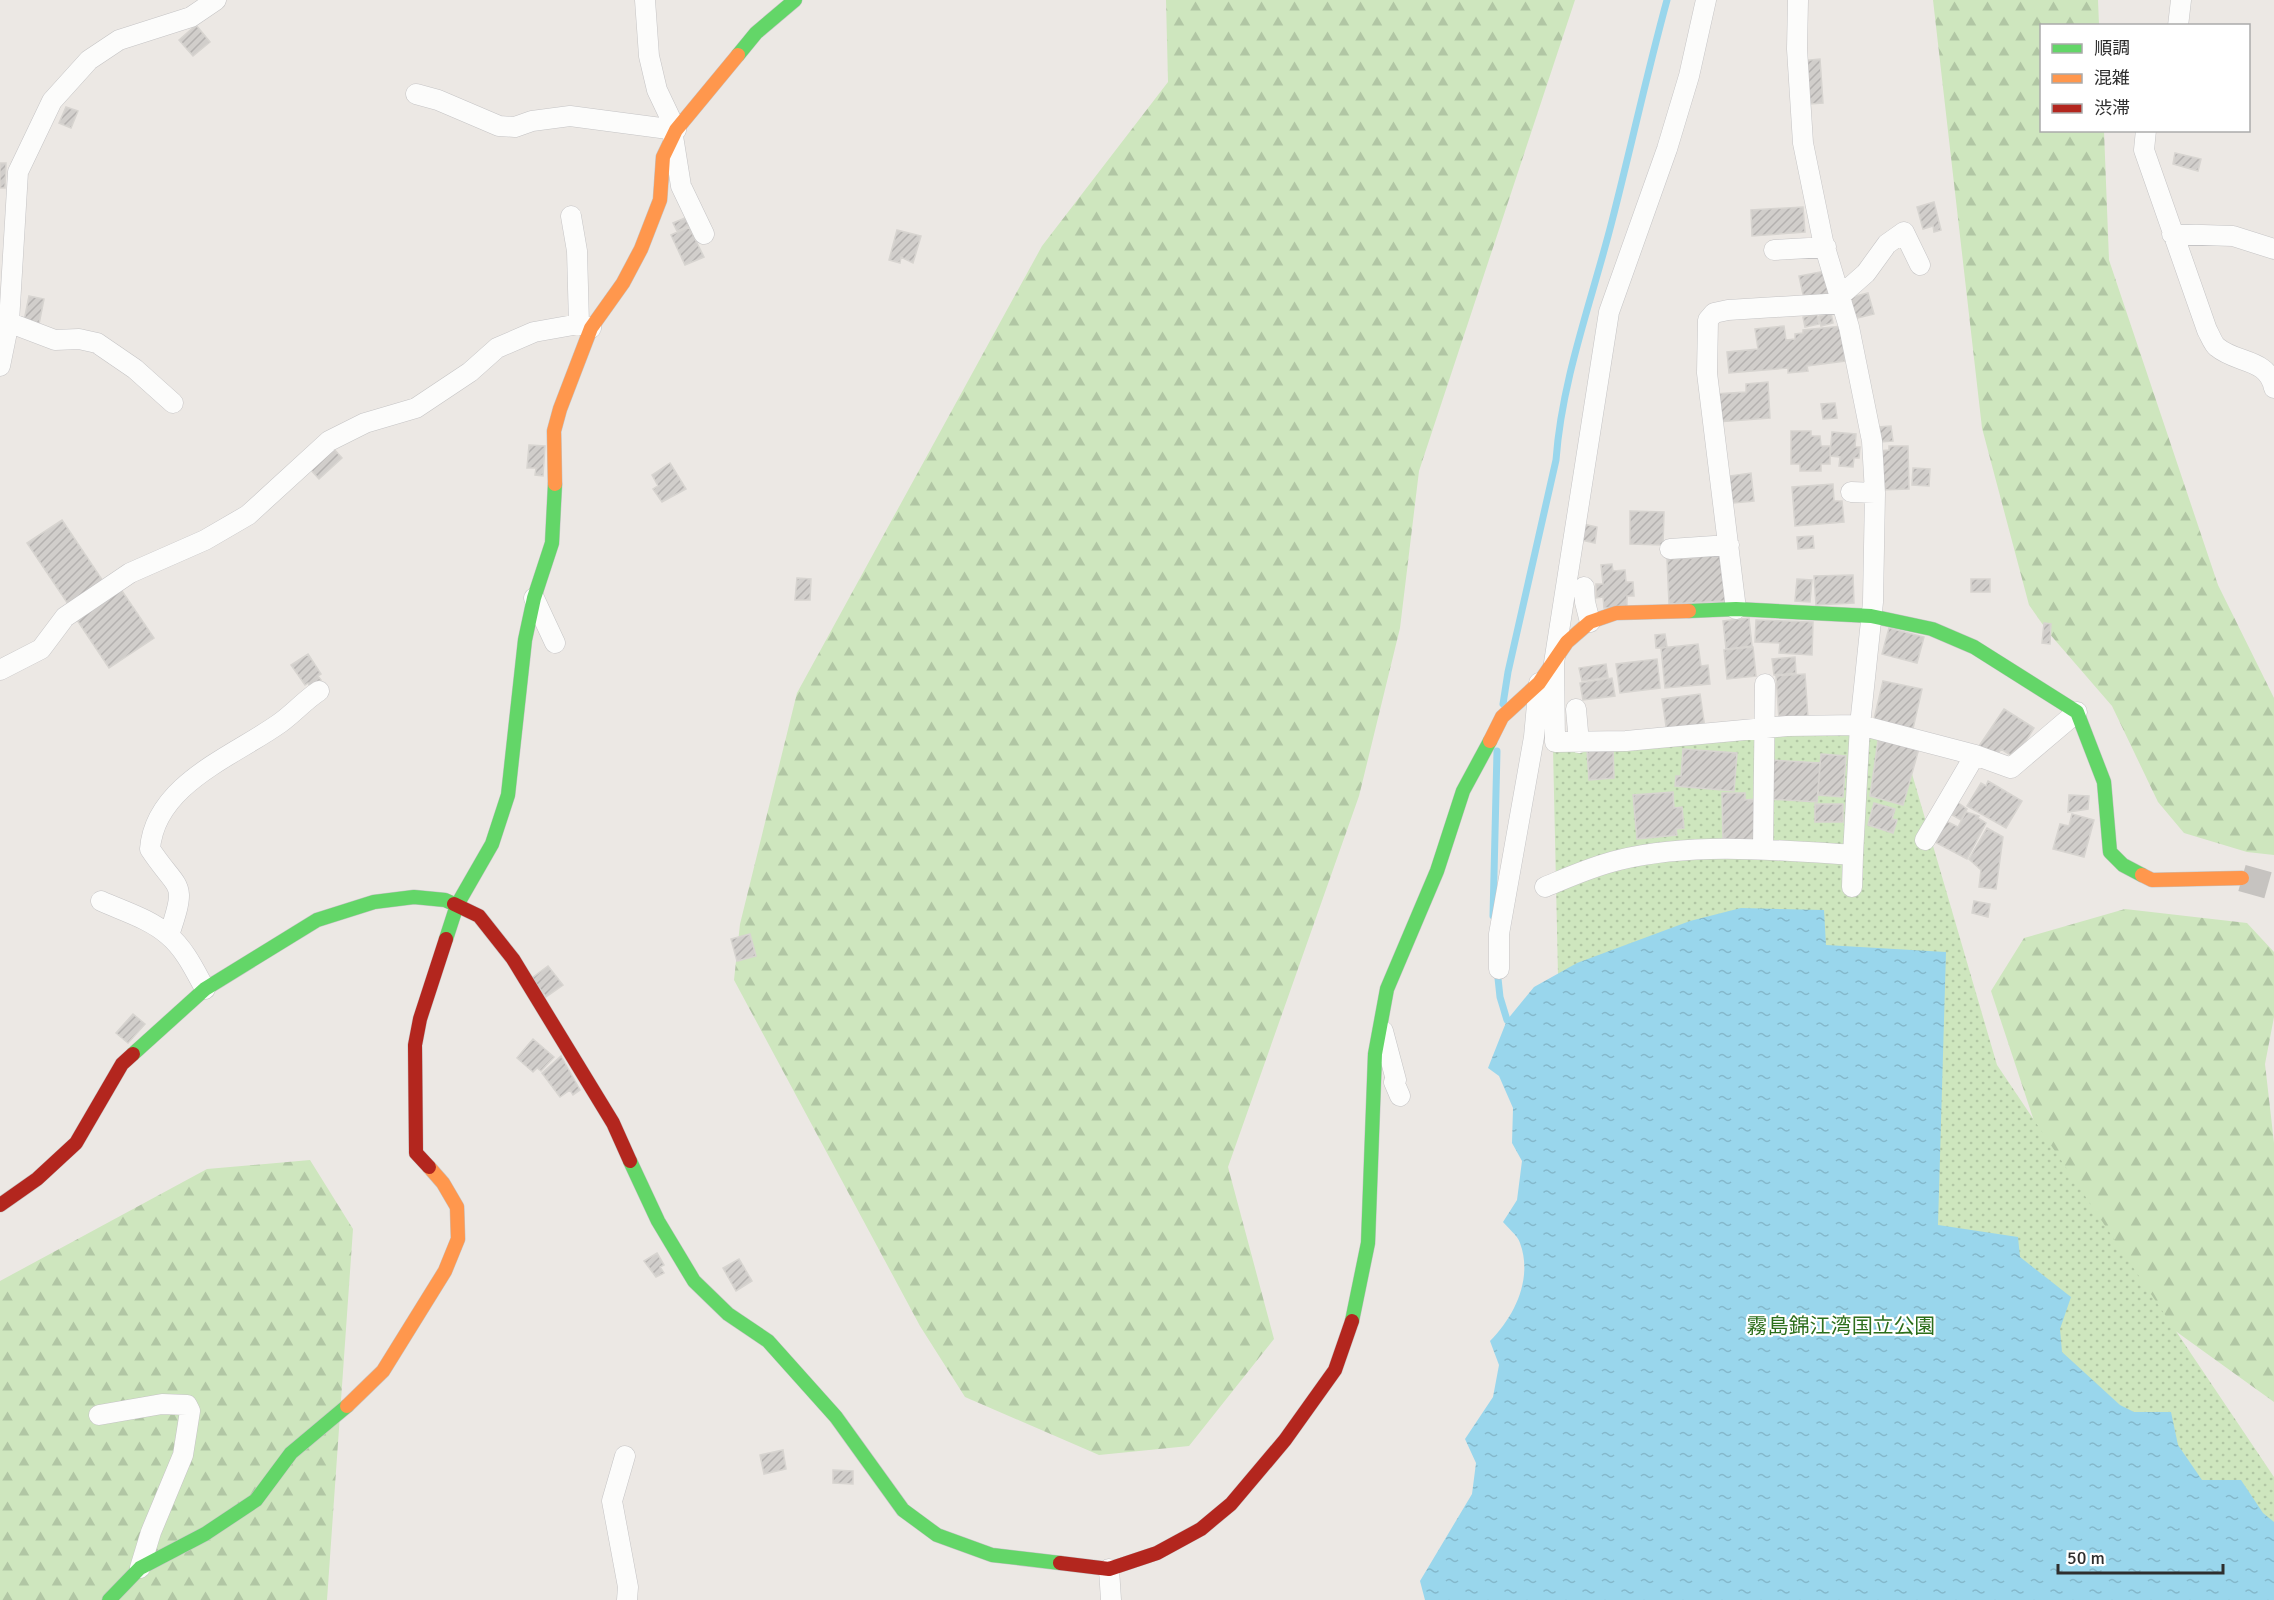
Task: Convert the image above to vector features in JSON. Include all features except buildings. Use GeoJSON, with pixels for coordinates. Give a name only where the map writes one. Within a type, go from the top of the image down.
{"type":"FeatureCollection","features":[{"type":"Feature","properties":{"kind":"street"},"geometry":{"type":"LineString","coordinates":[[0,366],[18,172],[52,101],[89,60],[119,40],[191,17],[216,0]]}},
{"type":"Feature","properties":{"kind":"street"},"geometry":{"type":"LineString","coordinates":[[645,0],[648,56],[657,90],[675,133],[681,186],[704,234]]}},
{"type":"Feature","properties":{"kind":"street"},"geometry":{"type":"LineString","coordinates":[[0,670],[41,649],[65,617],[130,573],[206,540],[248,515],[329,441],[364,423],[416,408],[470,372],[497,348],[534,332],[585,326],[623,283],[641,249],[660,200],[663,157],[675,133],[756,33],[795,0]]}},
{"type":"Feature","properties":{"kind":"street"},"geometry":{"type":"LineString","coordinates":[[1706,0],[1689,76],[1667,149],[1609,312],[1554,663],[1555,742],[1578,743],[1787,726],[1860,725],[1975,755],[2011,768],[2077,712]]}},
{"type":"Feature","properties":{"kind":"street"},"geometry":{"type":"LineString","coordinates":[[1798,0],[1797,49],[1803,142],[1872,441],[1875,493],[1871,616],[1860,725],[1852,887]]}},
{"type":"Feature","properties":{"kind":"street"},"geometry":{"type":"LineString","coordinates":[[2178,24],[2181,0]]}},
{"type":"Feature","properties":{"kind":"street"},"geometry":{"type":"LineString","coordinates":[[416,94],[438,100],[499,126],[515,126],[532,121],[570,116],[675,133]]}},
{"type":"Feature","properties":{"kind":"street"},"geometry":{"type":"LineString","coordinates":[[2146,132],[2144,150],[2207,330],[2216,347],[2261,367],[2272,376],[2274,388]]}},
{"type":"Feature","properties":{"kind":"street"},"geometry":{"type":"LineString","coordinates":[[109,1600],[140,1568],[205,1534],[256,1500],[291,1453],[333,1420],[383,1371],[445,1271],[458,1239],[457,1207],[443,1183],[416,1153],[415,1045],[420,1019],[457,905],[492,844],[508,795],[525,640],[534,598],[552,543],[556,509],[554,432],[585,326],[571,216]]}},
{"type":"Feature","properties":{"kind":"street"},"geometry":{"type":"LineString","coordinates":[[1736,609],[1707,373],[1708,320],[1714,313],[1728,310],[1841,300],[1866,273],[1887,244],[1904,232],[1920,265]]}},
{"type":"Feature","properties":{"kind":"street"},"geometry":{"type":"LineString","coordinates":[[2172,234],[2233,236],[2274,249]]}},
{"type":"Feature","properties":{"kind":"street"},"geometry":{"type":"LineString","coordinates":[[1774,250],[1826,247]]}},
{"type":"Feature","properties":{"kind":"street"},"geometry":{"type":"LineString","coordinates":[[4,320],[55,339],[79,339],[97,343],[135,369],[173,403]]}},
{"type":"Feature","properties":{"kind":"street"},"geometry":{"type":"LineString","coordinates":[[1851,492],[1875,493]]}},
{"type":"Feature","properties":{"kind":"street"},"geometry":{"type":"LineString","coordinates":[[1670,549],[1729,545]]}},
{"type":"Feature","properties":{"kind":"street"},"geometry":{"type":"LineString","coordinates":[[1584,587],[1590,622]]}},
{"type":"Feature","properties":{"kind":"street"},"geometry":{"type":"LineString","coordinates":[[534,598],[555,643]]}},
{"type":"Feature","properties":{"kind":"street"},"geometry":{"type":"LineString","coordinates":[[0,1205],[37,1179],[76,1143],[122,1064],[205,989],[318,920],[374,902],[414,897],[445,900],[479,916],[513,959],[613,1123],[658,1221],[694,1281],[728,1314],[768,1341],[836,1417],[903,1510],[937,1535],[992,1556],[1109,1569],[1157,1553],[1201,1529],[1231,1504],[1285,1440],[1335,1370],[1356,1309],[1368,1244],[1375,1054],[1387,988],[1437,871],[1463,791],[1502,717],[1539,683],[1567,642],[1590,622],[1616,613],[1736,609],[1871,616],[1932,629],[1974,647],[2077,712],[2104,782],[2110,852],[2122,865],[2152,880],[2242,878]]}},
{"type":"Feature","properties":{"kind":"street"},"geometry":{"type":"LineString","coordinates":[[1499,969],[1499,934],[1534,737],[1539,683]]}},
{"type":"Feature","properties":{"kind":"street"},"geometry":{"type":"LineString","coordinates":[[1763,849],[1765,684]]}},
{"type":"Feature","properties":{"kind":"street"},"geometry":{"type":"LineString","coordinates":[[169,935],[181,897],[175,881],[150,849],[151,833],[157,817],[172,799],[201,775],[281,723],[319,691]]}},
{"type":"Feature","properties":{"kind":"street"},"geometry":{"type":"LineString","coordinates":[[1576,709],[1578,743]]}},
{"type":"Feature","properties":{"kind":"street"},"geometry":{"type":"LineString","coordinates":[[1924,840],[1975,755]]}},
{"type":"Feature","properties":{"kind":"street"},"geometry":{"type":"LineString","coordinates":[[1545,887],[1620,859],[1676,852],[1763,849],[1853,855]]}},
{"type":"Feature","properties":{"kind":"street"},"geometry":{"type":"LineString","coordinates":[[101,901],[150,923],[169,935],[187,957],[205,989]]}},
{"type":"Feature","properties":{"kind":"street"},"geometry":{"type":"LineString","coordinates":[[1381,1020],[1390,1064],[1396,1080],[1394,1082],[1400,1096]]}},
{"type":"Feature","properties":{"kind":"street"},"geometry":{"type":"LineString","coordinates":[[99,1415],[162,1404],[187,1405],[190,1411],[183,1455],[151,1532],[140,1568]]}},
{"type":"Feature","properties":{"kind":"street"},"geometry":{"type":"LineString","coordinates":[[625,1456],[612,1501],[628,1587],[627,1600]]}},
{"type":"Feature","properties":{"kind":"street"},"geometry":{"type":"LineString","coordinates":[[1109,1569],[1111,1600]]}},
{"type":"Feature","properties":{"kind":"green space"},"geometry":{"type":"Polygon","coordinates":[[[1166,0],[1575,0],[1419,471],[1400,628],[1359,796],[1228,1167],[1274,1339],[1189,1446],[1099,1455],[965,1397],[920,1326],[734,980],[740,924],[797,693],[1042,246],[1168,82],[1166,0]]]}},
{"type":"Feature","properties":{"kind":"green space"},"geometry":{"type":"Polygon","coordinates":[[[1933,0],[2098,0],[2099,24],[2040,24],[2040,132],[2104,132],[2109,260],[2218,585],[2274,698],[2274,855],[2247,852],[2184,833],[2158,802],[2112,706],[2048,632],[2029,605],[1982,428],[1933,0]]]}},
{"type":"Feature","properties":{"kind":"green space","name":"霧島錦江湾国立公園"},"geometry":{"type":"Polygon","coordinates":[[[1896,719],[1997,1065],[2274,1477],[2274,1600],[1431,1600],[1566,1338],[1553,748],[1896,719]]]}},
{"type":"Feature","properties":{"kind":"green space"},"geometry":{"type":"Polygon","coordinates":[[[2125,909],[2247,923],[2274,952],[2274,1017],[2265,1064],[2274,1143],[2274,1402],[2081,1263],[1991,991],[2024,938],[2125,909]]]}},
{"type":"Feature","properties":{"kind":"green space"},"geometry":{"type":"Polygon","coordinates":[[[310,1160],[353,1229],[327,1600],[0,1600],[0,1281],[207,1169],[310,1160]]]}},
{"type":"Feature","properties":{"kind":"water","name":"霧島錦江湾国立公園"},"geometry":{"type":"Polygon","coordinates":[[[1741,908],[1824,910],[1826,945],[1946,952],[1938,1225],[2018,1237],[2020,1257],[2071,1297],[2060,1329],[2062,1352],[2120,1405],[2134,1412],[2171,1412],[2178,1445],[2202,1480],[2241,1480],[2263,1513],[2274,1522],[2274,1600],[1425,1600],[1420,1581],[1472,1494],[1476,1463],[1465,1439],[1493,1397],[1499,1365],[1490,1341],[1514,1308],[1523,1283],[1523,1256],[1520,1243],[1503,1222],[1517,1200],[1522,1161],[1512,1143],[1513,1108],[1499,1076],[1488,1068],[1507,1020],[1534,987],[1577,963],[1690,921],[1741,908]]]}},
{"type":"Feature","properties":{"kind":"waterway"},"geometry":{"type":"LineString","coordinates":[[1503,704],[1508,672],[1556,460],[1564,399],[1612,221],[1667,0]]}},
{"type":"Feature","properties":{"kind":"waterway"},"geometry":{"type":"LineString","coordinates":[[1493,916],[1497,751]]}},
{"type":"Feature","properties":{"kind":"waterway"},"geometry":{"type":"LineString","coordinates":[[1497,969],[1500,997],[1507,1020]]}},
{"type":"Feature","properties":{"kind":"tunnel"},"geometry":{"type":"LineString","coordinates":[[2242,878],[2274,887]]}},
{"type":"Feature","properties":{"kind":"traffic: fast"},"geometry":{"type":"LineString","coordinates":[[738,55],[756,33],[795,0]]}},
{"type":"Feature","properties":{"kind":"traffic: fast"},"geometry":{"type":"LineString","coordinates":[[446,939],[457,905],[492,844],[508,795],[525,640],[534,598],[552,543],[555,484]]}},
{"type":"Feature","properties":{"kind":"traffic: fast"},"geometry":{"type":"LineString","coordinates":[[1689,611],[1736,609],[1871,616],[1932,629],[1974,647],[2077,712],[2104,782],[2110,852],[2123,865],[2142,875]]}},
{"type":"Feature","properties":{"kind":"traffic: fast"},"geometry":{"type":"LineString","coordinates":[[1352,1321],[1368,1243],[1375,1054],[1387,989],[1437,871],[1463,791],[1490,741]]}},
{"type":"Feature","properties":{"kind":"traffic: fast"},"geometry":{"type":"LineString","coordinates":[[133,1054],[205,989],[317,920],[374,902],[414,897],[445,900],[454,904]]}},
{"type":"Feature","properties":{"kind":"traffic: fast"},"geometry":{"type":"LineString","coordinates":[[630,1161],[658,1221],[694,1281],[728,1314],[768,1341],[836,1417],[903,1510],[937,1535],[992,1555],[1060,1563]]}},
{"type":"Feature","properties":{"kind":"traffic: fast"},"geometry":{"type":"LineString","coordinates":[[109,1600],[140,1568],[205,1534],[256,1500],[291,1453],[347,1406]]}},
{"type":"Feature","properties":{"kind":"traffic: slow"},"geometry":{"type":"LineString","coordinates":[[555,484],[554,431],[560,409],[591,328],[623,283],[641,249],[660,200],[663,157],[676,130],[738,55]]}},
{"type":"Feature","properties":{"kind":"traffic: slow"},"geometry":{"type":"LineString","coordinates":[[1490,741],[1502,717],[1539,683],[1567,642],[1590,622],[1616,613],[1689,611]]}},
{"type":"Feature","properties":{"kind":"traffic: slow"},"geometry":{"type":"LineString","coordinates":[[2142,875],[2152,880],[2242,878]]}},
{"type":"Feature","properties":{"kind":"traffic: slow"},"geometry":{"type":"LineString","coordinates":[[347,1406],[383,1371],[445,1271],[458,1239],[457,1207],[443,1183],[429,1167]]}},
{"type":"Feature","properties":{"kind":"traffic: jam"},"geometry":{"type":"LineString","coordinates":[[454,904],[479,916],[513,959],[613,1123],[630,1161]]}},
{"type":"Feature","properties":{"kind":"traffic: jam"},"geometry":{"type":"LineString","coordinates":[[429,1167],[416,1153],[415,1045],[420,1019],[446,939]]}},
{"type":"Feature","properties":{"kind":"traffic: jam"},"geometry":{"type":"LineString","coordinates":[[0,1205],[37,1179],[76,1143],[122,1064],[133,1054]]}},
{"type":"Feature","properties":{"kind":"traffic: jam"},"geometry":{"type":"LineString","coordinates":[[1060,1563],[1109,1569],[1157,1553],[1201,1529],[1231,1504],[1285,1440],[1335,1370],[1352,1321]]}}]}
